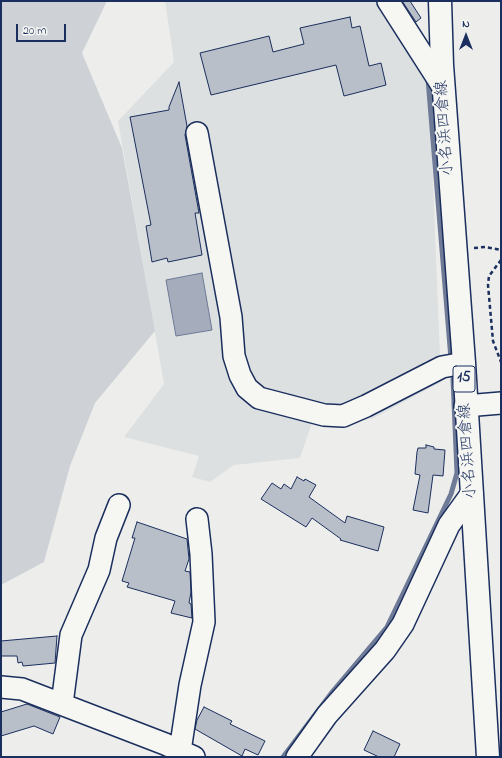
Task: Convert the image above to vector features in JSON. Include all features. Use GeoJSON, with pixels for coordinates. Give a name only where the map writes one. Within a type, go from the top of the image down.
{"type":"FeatureCollection","features":[{"type":"Feature","properties":{"kind":"main road","name":"小名浜四倉線"},"geometry":{"type":"LineString","coordinates":[[440,1],[443,87],[464,363],[465,406],[472,493],[488,757]]}},
{"type":"Feature","properties":{"kind":"street"},"geometry":{"type":"LineString","coordinates":[[388,1],[443,87]]}},
{"type":"Feature","properties":{"kind":"street"},"geometry":{"type":"LineString","coordinates":[[197,133],[231,317],[234,356],[240,375],[247,388],[259,398],[324,415],[343,416],[366,406],[442,367],[464,363]]}},
{"type":"Feature","properties":{"kind":"street"},"geometry":{"type":"LineString","coordinates":[[465,406],[501,404]]}},
{"type":"Feature","properties":{"kind":"street"},"geometry":{"type":"LineString","coordinates":[[297,757],[327,715],[385,650],[403,624],[449,525],[472,493]]}},
{"type":"Feature","properties":{"kind":"street"},"geometry":{"type":"LineString","coordinates":[[62,704],[71,635],[99,570],[106,538],[119,505]]}},
{"type":"Feature","properties":{"kind":"street"},"geometry":{"type":"LineString","coordinates":[[1,687],[22,689],[187,754],[190,684],[204,622],[203,576],[196,519]]}},
{"type":"Feature","properties":{"kind":"path"},"geometry":{"type":"LineString","coordinates":[[455,250],[486,247],[501,250]]}},
{"type":"Feature","properties":{"kind":"path"},"geometry":{"type":"LineString","coordinates":[[501,260],[489,276],[488,285],[493,341],[501,362]]}},
{"type":"Feature","properties":{"kind":"shaded area"},"geometry":{"type":"Polygon","coordinates":[[[1,1],[107,1],[82,53],[122,148],[155,331],[95,403],[70,466],[44,562],[1,585],[1,1]]]}},
{"type":"Feature","properties":{"kind":"shaded area"},"geometry":{"type":"Polygon","coordinates":[[[165,1],[376,1],[429,80],[441,382],[374,418],[346,424],[313,420],[300,458],[234,465],[210,482],[192,477],[199,456],[124,437],[164,384],[118,121],[174,62],[165,1]]]}},
{"type":"Feature","properties":{"kind":"water"},"geometry":{"type":"Polygon","coordinates":[[[202,273],[212,330],[176,336],[166,280],[202,273]]]}},
{"type":"Feature","properties":{"kind":"building"},"geometry":{"type":"Polygon","coordinates":[[[402,1],[410,1],[421,18],[416,22],[402,1]]]}},
{"type":"Feature","properties":{"kind":"building"},"geometry":{"type":"Polygon","coordinates":[[[350,17],[352,28],[360,26],[369,66],[381,63],[386,85],[344,96],[336,65],[211,95],[200,53],[269,36],[273,52],[304,44],[300,28],[350,17]]]}},
{"type":"Feature","properties":{"kind":"building"},"geometry":{"type":"Polygon","coordinates":[[[179,82],[187,126],[185,135],[199,213],[195,213],[202,255],[168,262],[167,258],[152,262],[146,226],[151,225],[130,117],[169,110],[179,82]]]}},
{"type":"Feature","properties":{"kind":"building"},"geometry":{"type":"Polygon","coordinates":[[[426,445],[434,447],[434,449],[445,450],[443,476],[433,475],[428,513],[413,510],[420,475],[415,474],[417,452],[418,448],[426,448],[426,445]]]}},
{"type":"Feature","properties":{"kind":"building"},"geometry":{"type":"Polygon","coordinates":[[[297,477],[304,481],[305,479],[316,485],[309,497],[345,523],[347,516],[384,527],[378,551],[340,540],[341,539],[312,518],[306,527],[261,499],[272,483],[281,489],[284,484],[291,489],[297,477]]]}},
{"type":"Feature","properties":{"kind":"building"},"geometry":{"type":"Polygon","coordinates":[[[137,522],[187,539],[189,559],[185,571],[190,572],[191,592],[189,603],[191,604],[192,618],[171,613],[175,601],[127,587],[129,583],[122,581],[135,538],[132,538],[137,522]]]}},
{"type":"Feature","properties":{"kind":"building"},"geometry":{"type":"Polygon","coordinates":[[[57,636],[55,663],[23,666],[22,662],[18,663],[17,656],[1,656],[1,641],[57,636]]]}},
{"type":"Feature","properties":{"kind":"building"},"geometry":{"type":"Polygon","coordinates":[[[27,704],[60,717],[53,734],[34,726],[1,736],[1,712],[27,704]]]}},
{"type":"Feature","properties":{"kind":"building"},"geometry":{"type":"Polygon","coordinates":[[[204,707],[232,721],[230,724],[265,741],[258,755],[245,749],[242,756],[195,729],[197,720],[204,707]]]}},
{"type":"Feature","properties":{"kind":"building"},"geometry":{"type":"Polygon","coordinates":[[[373,731],[400,744],[394,757],[379,757],[364,750],[373,731]]]}},
{"type":"Feature","properties":{"kind":"waterway"},"geometry":{"type":"LineString","coordinates":[[428,79],[451,359]]}},
{"type":"Feature","properties":{"kind":"waterway"},"geometry":{"type":"LineString","coordinates":[[283,757],[333,691],[387,627],[451,494],[457,473],[453,379]]}}]}
